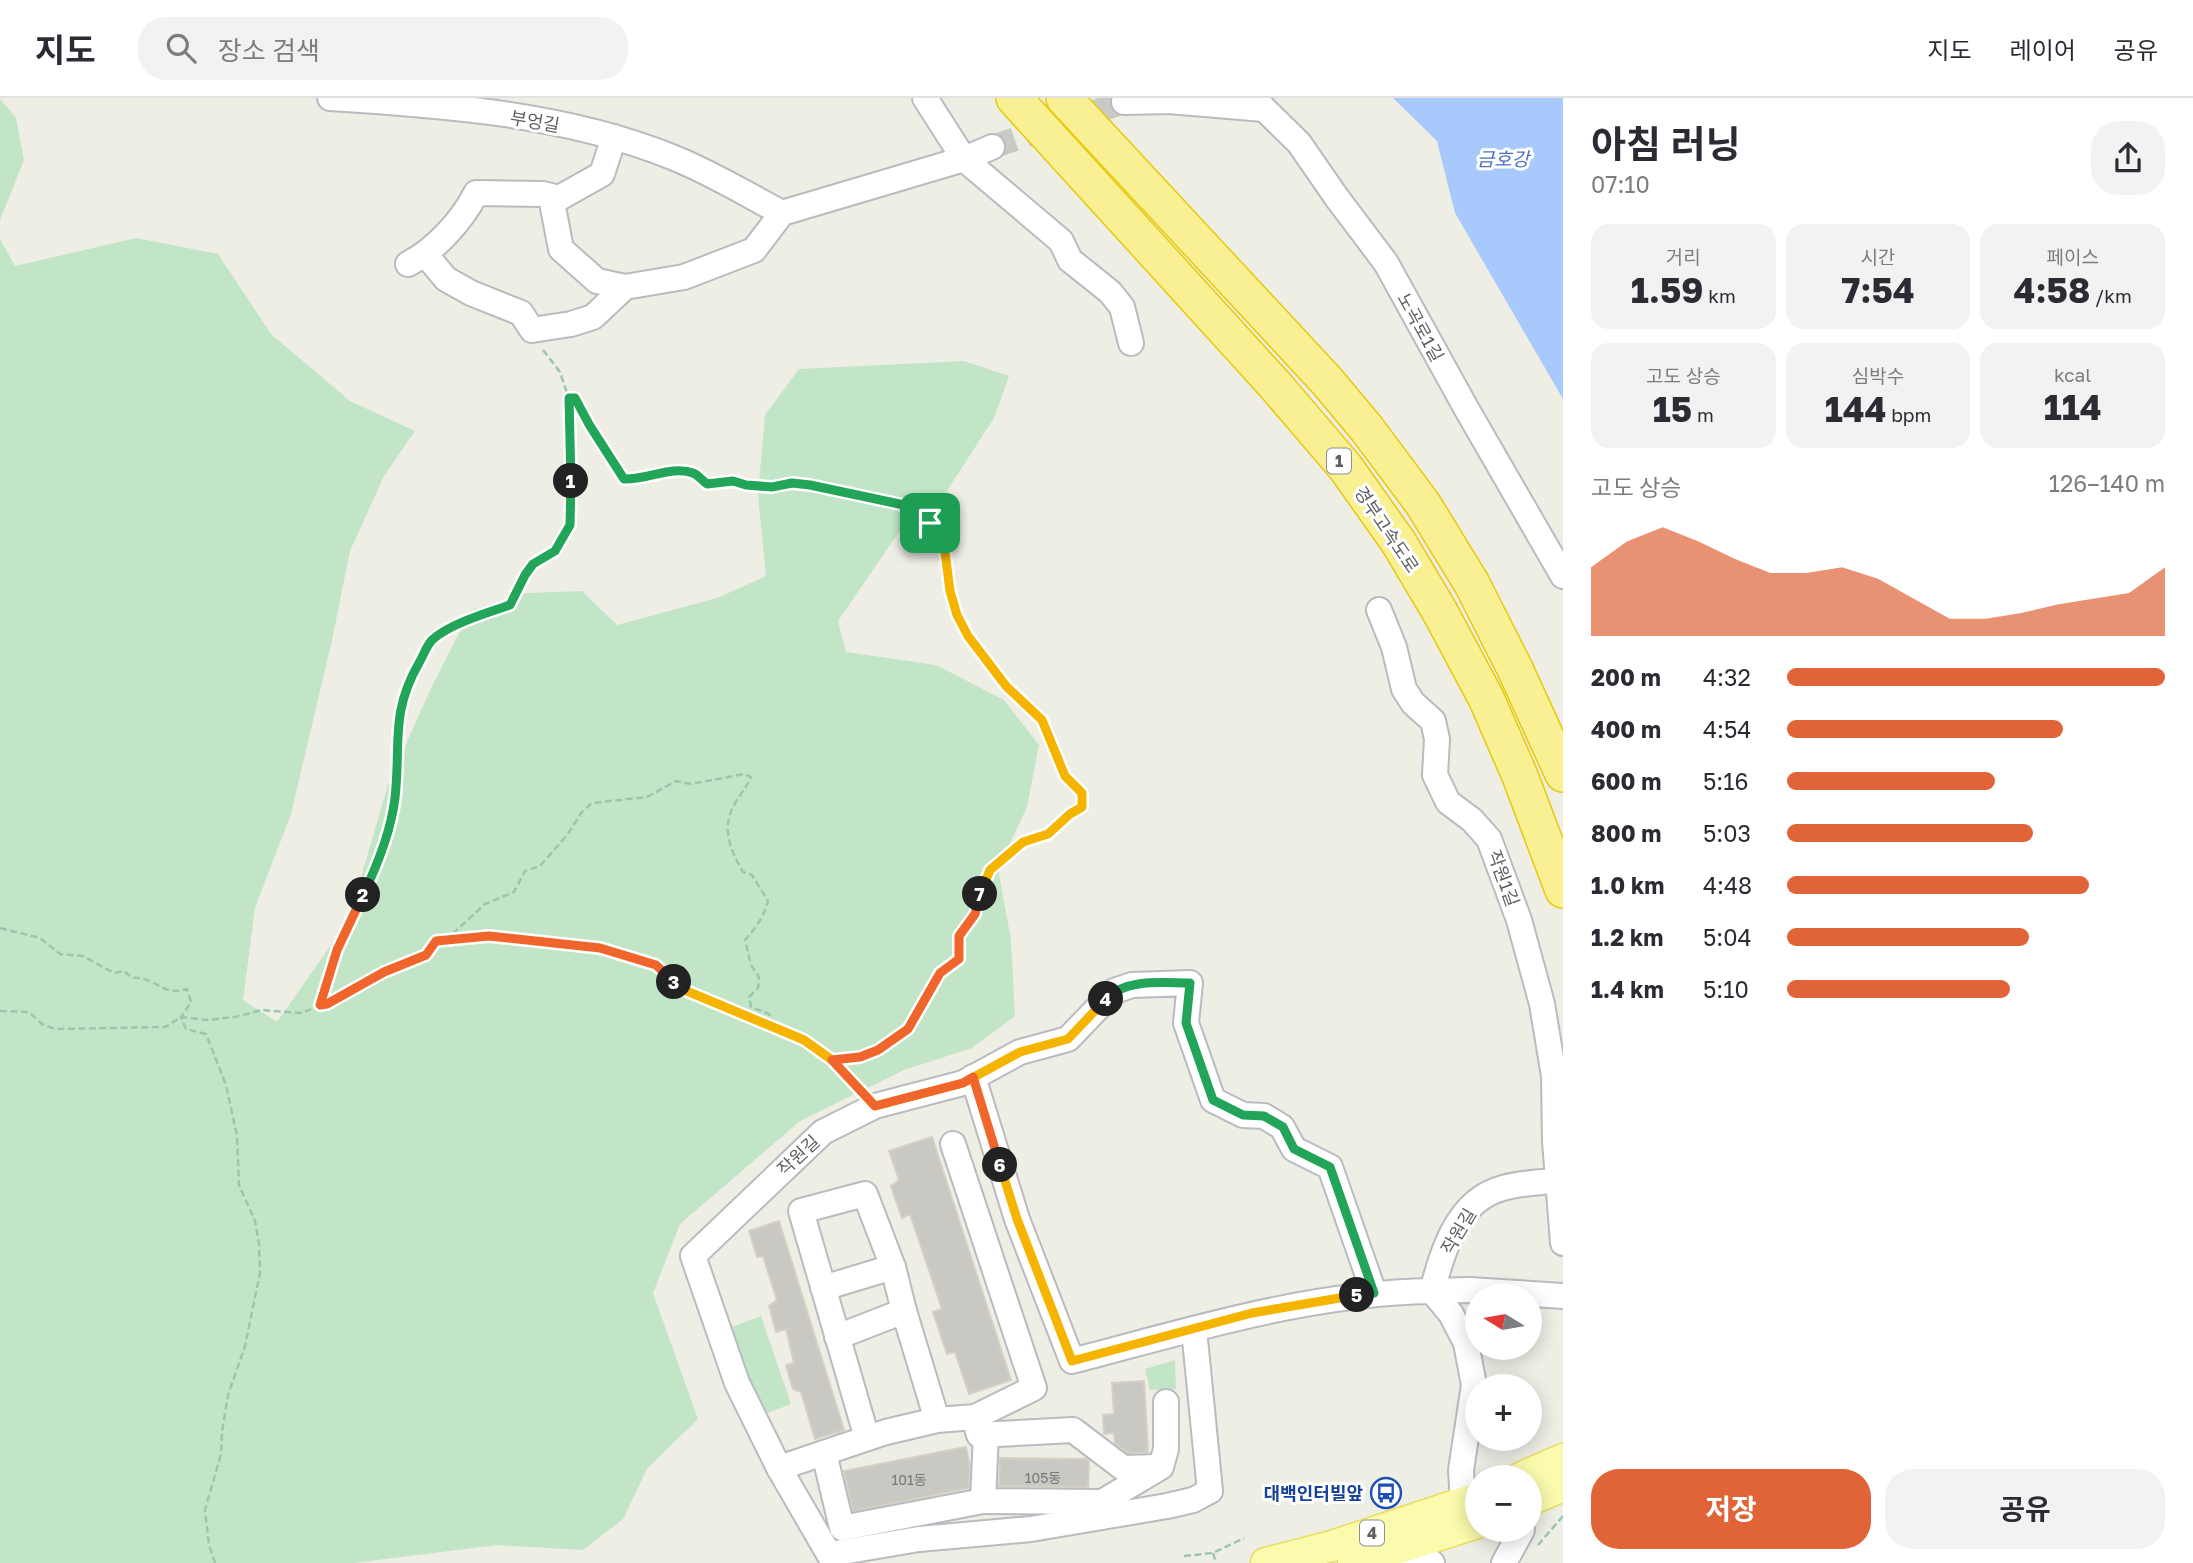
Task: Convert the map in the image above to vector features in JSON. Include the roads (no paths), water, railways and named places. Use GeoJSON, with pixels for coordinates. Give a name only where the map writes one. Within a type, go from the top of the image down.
{"type":"FeatureCollection","features":[{"type":"Feature","properties":{"kind":"highway","name":"경부고속도로"},"geometry":{"type":"LineString","coordinates":[[1014,98],[1275,384],[1346,468],[1399,543],[1486,698],[1520,776],[1563,890]]}},
{"type":"Feature","properties":{"kind":"highway","name":"1"},"geometry":{"type":"LineString","coordinates":[[1064,98],[1326,380],[1367,429],[1423,504],[1478,596],[1563,774]]}},
{"type":"Feature","properties":{"kind":"main road"},"geometry":{"type":"LineString","coordinates":[[1542,1498],[1563,1459]]}},
{"type":"Feature","properties":{"kind":"main road","name":"4"},"geometry":{"type":"LineString","coordinates":[[1266,1563],[1465,1510]]}},
{"type":"Feature","properties":{"kind":"main road","name":"4"},"geometry":{"type":"LineString","coordinates":[[1366,1559],[1465,1511]]}},
{"type":"Feature","properties":{"kind":"street","name":"부엉길"},"geometry":{"type":"LineString","coordinates":[[330,98],[445,105],[581,128],[673,158],[782,213]]}},
{"type":"Feature","properties":{"kind":"street"},"geometry":{"type":"LineString","coordinates":[[925,98],[964,159],[1061,240],[1070,260],[1110,292],[1122,307],[1131,342]]}},
{"type":"Feature","properties":{"kind":"street"},"geometry":{"type":"LineString","coordinates":[[1124,102],[1258,103]]}},
{"type":"Feature","properties":{"kind":"street","name":"노곡로1길"},"geometry":{"type":"LineString","coordinates":[[1258,103],[1300,143],[1386,263],[1563,576]]}},
{"type":"Feature","properties":{"kind":"street"},"geometry":{"type":"LineString","coordinates":[[614,137],[602,174],[552,202],[561,249],[597,281],[625,287],[684,276],[754,250],[782,213],[964,159],[992,147]]}},
{"type":"Feature","properties":{"kind":"street"},"geometry":{"type":"LineString","coordinates":[[559,198],[543,194],[476,193],[469,207],[417,259],[471,293],[521,313],[532,330],[571,324],[593,317],[625,287]]}},
{"type":"Feature","properties":{"kind":"street","name":"작원1길"},"geometry":{"type":"LineString","coordinates":[[1378,610],[1394,647],[1404,689],[1413,703],[1433,721],[1437,739],[1435,775],[1448,802],[1472,820],[1489,839],[1519,920],[1542,1004],[1554,1076],[1557,1180],[1563,1243]]}},
{"type":"Feature","properties":{"kind":"street","name":"작원길"},"geometry":{"type":"LineString","coordinates":[[832,1559],[779,1468],[737,1383],[693,1256],[822,1132],[875,1106],[963,1083],[1020,1052],[1068,1039],[1114,991],[1132,985],[1190,983],[1186,1023],[1213,1100],[1243,1115],[1264,1116],[1283,1127],[1294,1149],[1330,1167],[1374,1293]]}},
{"type":"Feature","properties":{"kind":"street"},"geometry":{"type":"LineString","coordinates":[[973,1077],[1017,1219],[1072,1361],[1252,1313],[1374,1293],[1469,1290],[1563,1296]]}},
{"type":"Feature","properties":{"kind":"street"},"geometry":{"type":"LineString","coordinates":[[953,1144],[1034,1388],[981,1426]]}},
{"type":"Feature","properties":{"kind":"street","name":"작원길"},"geometry":{"type":"LineString","coordinates":[[1432,1291],[1445,1247],[1468,1208],[1487,1194],[1503,1188],[1557,1180]]}},
{"type":"Feature","properties":{"kind":"street"},"geometry":{"type":"LineString","coordinates":[[867,1438],[801,1211],[865,1194],[893,1267],[937,1420]]}},
{"type":"Feature","properties":{"kind":"street"},"geometry":{"type":"LineString","coordinates":[[823,1288],[893,1267]]}},
{"type":"Feature","properties":{"kind":"street"},"geometry":{"type":"LineString","coordinates":[[1432,1291],[1451,1314],[1466,1343],[1474,1385],[1461,1470],[1465,1484]]}},
{"type":"Feature","properties":{"kind":"street"},"geometry":{"type":"LineString","coordinates":[[837,1337],[904,1311]]}},
{"type":"Feature","properties":{"kind":"street"},"geometry":{"type":"LineString","coordinates":[[832,1559],[919,1539],[1031,1529],[1167,1506],[1193,1500],[1210,1491],[1194,1329]]}},
{"type":"Feature","properties":{"kind":"street"},"geometry":{"type":"LineString","coordinates":[[824,1453],[842,1528],[983,1501],[1102,1502],[1161,1467],[1166,1449],[1166,1402]]}},
{"type":"Feature","properties":{"kind":"street"},"geometry":{"type":"LineString","coordinates":[[779,1468],[867,1438],[937,1420],[981,1426],[1073,1430],[1123,1468],[1161,1467]]}},
{"type":"Feature","properties":{"kind":"street"},"geometry":{"type":"LineString","coordinates":[[981,1426],[983,1501]]}},
{"type":"Feature","properties":{"kind":"street"},"geometry":{"type":"LineString","coordinates":[[1504,1563],[1524,1542]]}},
{"type":"Feature","properties":{"kind":"street"},"geometry":{"type":"LineString","coordinates":[[1366,1559],[1421,1558],[1432,1563]]}},
{"type":"Feature","properties":{"kind":"water","name":"금호강"},"geometry":{"type":"Polygon","coordinates":[[[1393,98],[1563,98],[1563,399],[1455,213],[1437,141],[1393,98]]]}},
{"type":"Feature","properties":{"kind":"tunnel"},"geometry":{"type":"LineString","coordinates":[[992,147],[1124,102]]}},
{"type":"Feature","properties":{"kind":"place","name":"대백인터빌앞"},"geometry":{"type":"Point","coordinates":[1386,1493]}}]}
